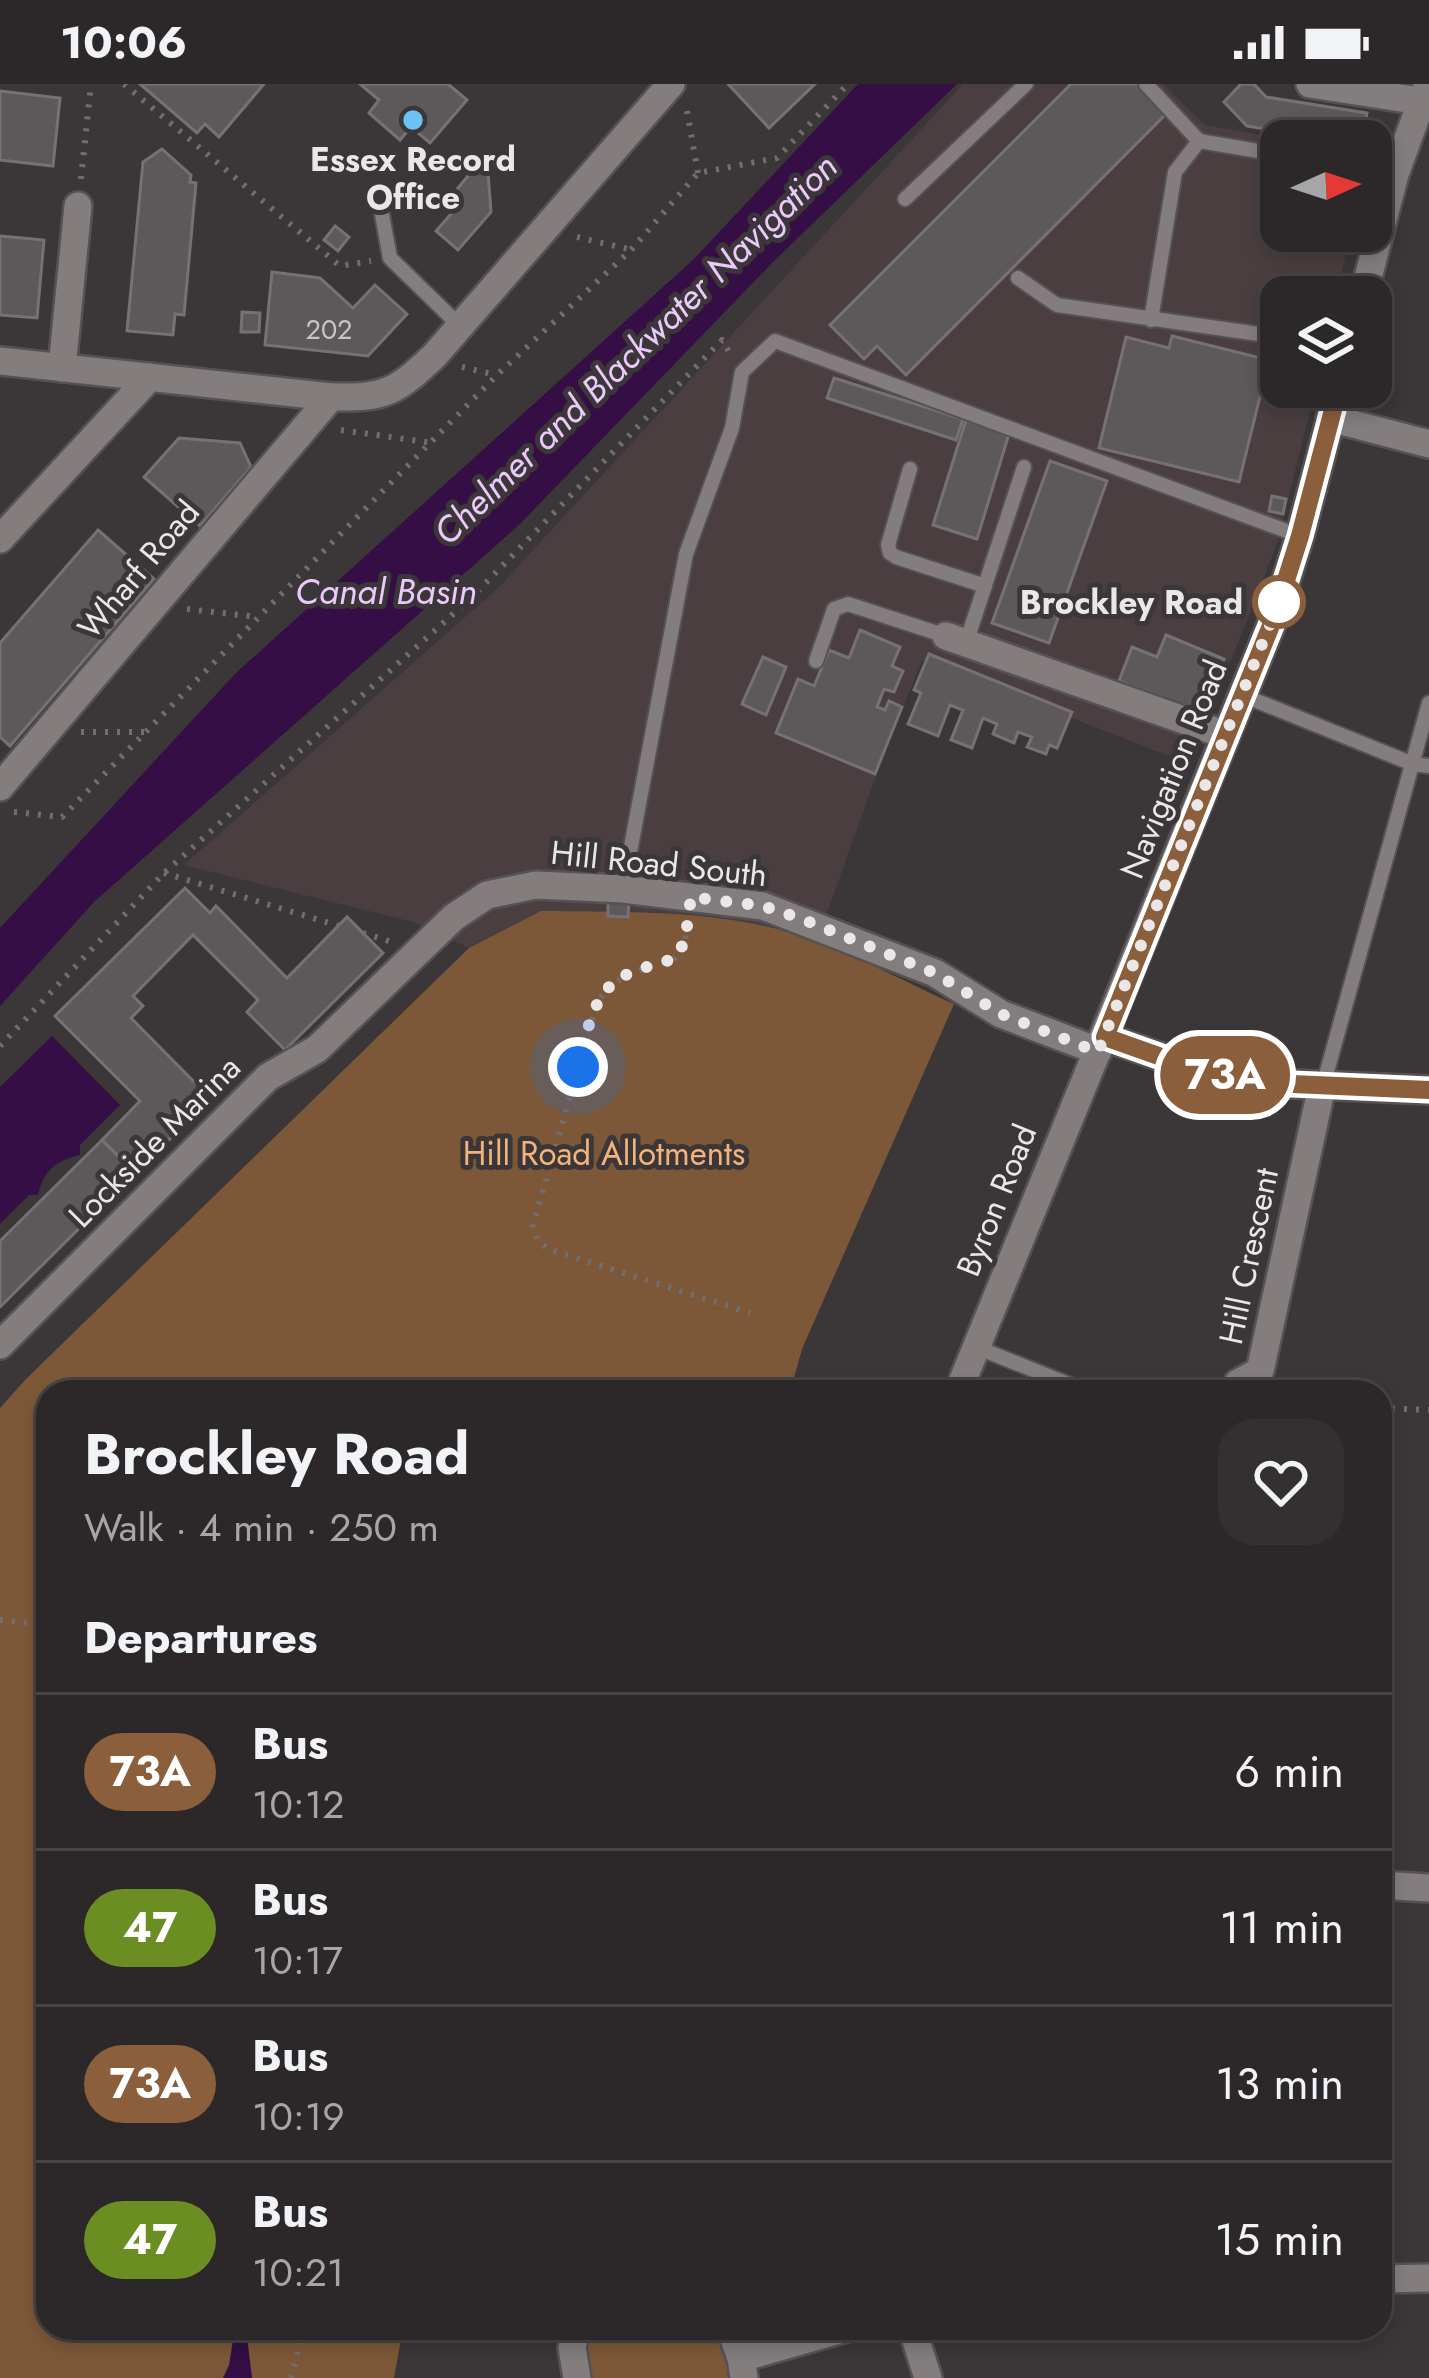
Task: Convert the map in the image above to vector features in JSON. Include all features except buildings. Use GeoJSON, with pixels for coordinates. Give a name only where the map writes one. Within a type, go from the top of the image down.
{"type":"FeatureCollection","features":[{"type":"Feature","properties":{"kind":"street"},"geometry":{"type":"LineString","coordinates":[[1310,84],[1424,93],[1389,174],[1367,276]]}},
{"type":"Feature","properties":{"kind":"street"},"geometry":{"type":"LineString","coordinates":[[0,362],[331,397],[396,390],[435,355],[666,93]]}},
{"type":"Feature","properties":{"kind":"street"},"geometry":{"type":"LineString","coordinates":[[62,368],[78,206]]}},
{"type":"Feature","properties":{"kind":"street"},"geometry":{"type":"LineString","coordinates":[[0,539],[150,377]]}},
{"type":"Feature","properties":{"kind":"street","name":"Wharf Road"},"geometry":{"type":"LineString","coordinates":[[0,787],[331,397]]}},
{"type":"Feature","properties":{"kind":"street","name":"Navigation Road"},"geometry":{"type":"LineString","coordinates":[[1101,1044],[1274,618],[1333,408]]}},
{"type":"Feature","properties":{"kind":"street"},"geometry":{"type":"LineString","coordinates":[[1330,418],[1429,444]]}},
{"type":"Feature","properties":{"kind":"street"},"geometry":{"type":"LineString","coordinates":[[956,639],[1226,735]]}},
{"type":"Feature","properties":{"kind":"street","name":"Hill Road South"},"geometry":{"type":"LineString","coordinates":[[418,950],[487,895],[536,885],[623,889],[763,906],[935,973],[1001,1014],[1101,1044],[1268,1083],[1429,1090]]}},
{"type":"Feature","properties":{"kind":"street","name":"Lockside Marina"},"geometry":{"type":"LineString","coordinates":[[0,1345],[268,1077],[317,1049],[418,950]]}},
{"type":"Feature","properties":{"kind":"street","name":"Byron Road"},"geometry":{"type":"LineString","coordinates":[[963,1380],[1101,1044]]}},
{"type":"Feature","properties":{"kind":"street","name":"Hill Crescent"},"geometry":{"type":"LineString","coordinates":[[1266,1380],[1322,1087]]}},
{"type":"Feature","properties":{"kind":"street"},"geometry":{"type":"LineString","coordinates":[[1392,1886],[1429,1888]]}},
{"type":"Feature","properties":{"kind":"street"},"geometry":{"type":"LineString","coordinates":[[1392,2279],[1429,2278]]}},
{"type":"Feature","properties":{"kind":"street"},"geometry":{"type":"LineString","coordinates":[[574,2340],[577,2378]]}},
{"type":"Feature","properties":{"kind":"street"},"geometry":{"type":"LineString","coordinates":[[742,2368],[815,2340]]}},
{"type":"Feature","properties":{"kind":"street"},"geometry":{"type":"LineString","coordinates":[[916,2340],[928,2378]]}},
{"type":"Feature","properties":{"kind":"lane"},"geometry":{"type":"LineString","coordinates":[[904,199],[1026,84]]}},
{"type":"Feature","properties":{"kind":"lane"},"geometry":{"type":"LineString","coordinates":[[1146,84],[1199,141],[1260,151]]}},
{"type":"Feature","properties":{"kind":"lane"},"geometry":{"type":"LineString","coordinates":[[1150,320],[1175,172],[1199,141]]}},
{"type":"Feature","properties":{"kind":"lane"},"geometry":{"type":"LineString","coordinates":[[381,209],[390,258],[459,325]]}},
{"type":"Feature","properties":{"kind":"lane"},"geometry":{"type":"LineString","coordinates":[[1018,278],[1057,305],[1260,334]]}},
{"type":"Feature","properties":{"kind":"lane"},"geometry":{"type":"LineString","coordinates":[[623,889],[686,554],[732,428],[742,371],[775,341],[1300,536]]}},
{"type":"Feature","properties":{"kind":"lane"},"geometry":{"type":"LineString","coordinates":[[815,661],[840,604],[956,639],[985,586],[1024,467]]}},
{"type":"Feature","properties":{"kind":"lane"},"geometry":{"type":"LineString","coordinates":[[910,469],[888,545],[890,553],[985,586]]}},
{"type":"Feature","properties":{"kind":"lane"},"geometry":{"type":"LineString","coordinates":[[1242,695],[1421,765]]}},
{"type":"Feature","properties":{"kind":"lane"},"geometry":{"type":"LineString","coordinates":[[1322,1087],[1421,765],[1429,704]]}},
{"type":"Feature","properties":{"kind":"lane"},"geometry":{"type":"LineString","coordinates":[[976,1347],[1058,1380]]}},
{"type":"Feature","properties":{"kind":"path"},"geometry":{"type":"LineString","coordinates":[[78,206],[91,84]]}},
{"type":"Feature","properties":{"kind":"path"},"geometry":{"type":"LineString","coordinates":[[124,84],[340,266],[390,258]]}},
{"type":"Feature","properties":{"kind":"path"},"geometry":{"type":"LineString","coordinates":[[0,810],[62,817],[497,375],[631,250],[698,173],[777,158],[848,84]]}},
{"type":"Feature","properties":{"kind":"path"},"geometry":{"type":"LineString","coordinates":[[666,93],[698,173]]}},
{"type":"Feature","properties":{"kind":"path"},"geometry":{"type":"LineString","coordinates":[[544,230],[631,250]]}},
{"type":"Feature","properties":{"kind":"path"},"geometry":{"type":"LineString","coordinates":[[0,1046],[164,873],[470,598],[722,340],[742,371]]}},
{"type":"Feature","properties":{"kind":"path"},"geometry":{"type":"LineString","coordinates":[[308,425],[433,443]]}},
{"type":"Feature","properties":{"kind":"path"},"geometry":{"type":"LineString","coordinates":[[154,606],[260,617]]}},
{"type":"Feature","properties":{"kind":"path"},"geometry":{"type":"LineString","coordinates":[[47,731],[146,732]]}},
{"type":"Feature","properties":{"kind":"path"},"geometry":{"type":"LineString","coordinates":[[164,873],[339,926]]}},
{"type":"Feature","properties":{"kind":"path"},"geometry":{"type":"LineString","coordinates":[[691,897],[685,941],[675,958],[614,981],[598,1000],[533,1225],[538,1241],[548,1249],[750,1313]]}},
{"type":"Feature","properties":{"kind":"path"},"geometry":{"type":"LineString","coordinates":[[1392,1408],[1429,1410]]}},
{"type":"Feature","properties":{"kind":"path"},"geometry":{"type":"LineString","coordinates":[[0,1620],[36,1624]]}},
{"type":"Feature","properties":{"kind":"path"},"geometry":{"type":"LineString","coordinates":[[291,2378],[301,2340]]}},
{"type":"Feature","properties":{"kind":"shaded area"},"geometry":{"type":"Polygon","coordinates":[[[963,84],[1163,84],[1205,125],[1260,135],[1260,252],[1346,252],[1341,276],[1260,276],[1260,408],[1311,408],[1277,544],[1190,764],[922,660],[817,941],[758,925],[654,912],[542,911],[469,948],[413,922],[184,865],[498,588],[963,84]]]}},
{"type":"Feature","properties":{"kind":"green space","name":"Hill Road Allotments"},"geometry":{"type":"Polygon","coordinates":[[[541,911],[717,918],[785,931],[835,949],[954,1004],[802,1349],[793,1380],[36,1380],[36,2340],[401,2340],[394,2378],[0,2378],[0,1408],[469,948],[541,911]]]}},
{"type":"Feature","properties":{"kind":"green space"},"geometry":{"type":"Polygon","coordinates":[[[588,2340],[720,2340],[730,2378],[589,2378],[588,2340]]]}},
{"type":"Feature","properties":{"kind":"water","name":"Canal Basin"},"geometry":{"type":"Polygon","coordinates":[[[858,84],[957,84],[774,261],[518,526],[94,902],[0,1006],[0,928],[236,673],[693,260],[858,84]]]}},
{"type":"Feature","properties":{"kind":"water"},"geometry":{"type":"Polygon","coordinates":[[[52,1036],[120,1105],[80,1145],[80,1155],[52,1168],[38,1195],[29,1195],[0,1224],[0,1087],[52,1036]]]}},
{"type":"Feature","properties":{"kind":"water"},"geometry":{"type":"Polygon","coordinates":[[[233,2340],[247,2340],[252,2378],[223,2378],[233,2340]]]}},
{"type":"Feature","properties":{"kind":"bus line","name":"73A"},"geometry":{"type":"LineString","coordinates":[[1334,408],[1274,618],[1105,1037],[1198,1070],[1268,1083],[1429,1090]]}},
{"type":"Feature","properties":{"kind":"place","name":"Essex Record Office"},"geometry":{"type":"Point","coordinates":[413,120]}},
{"type":"Feature","properties":{"kind":"place","name":"Brockley Road"},"geometry":{"type":"Point","coordinates":[1279,602]}},
{"type":"Feature","properties":{"kind":"route"},"geometry":{"type":"LineString","coordinates":[[578,1067],[598,1000],[614,981],[675,958],[685,941],[691,897],[763,906],[802,919],[935,973],[1001,1014],[1098,1052],[1279,602]]}},
{"type":"Feature","properties":{"kind":"water label","name":"Chelmer and Blackwater Navigation"},"geometry":{"type":"Point","coordinates":[635,349]}}]}
